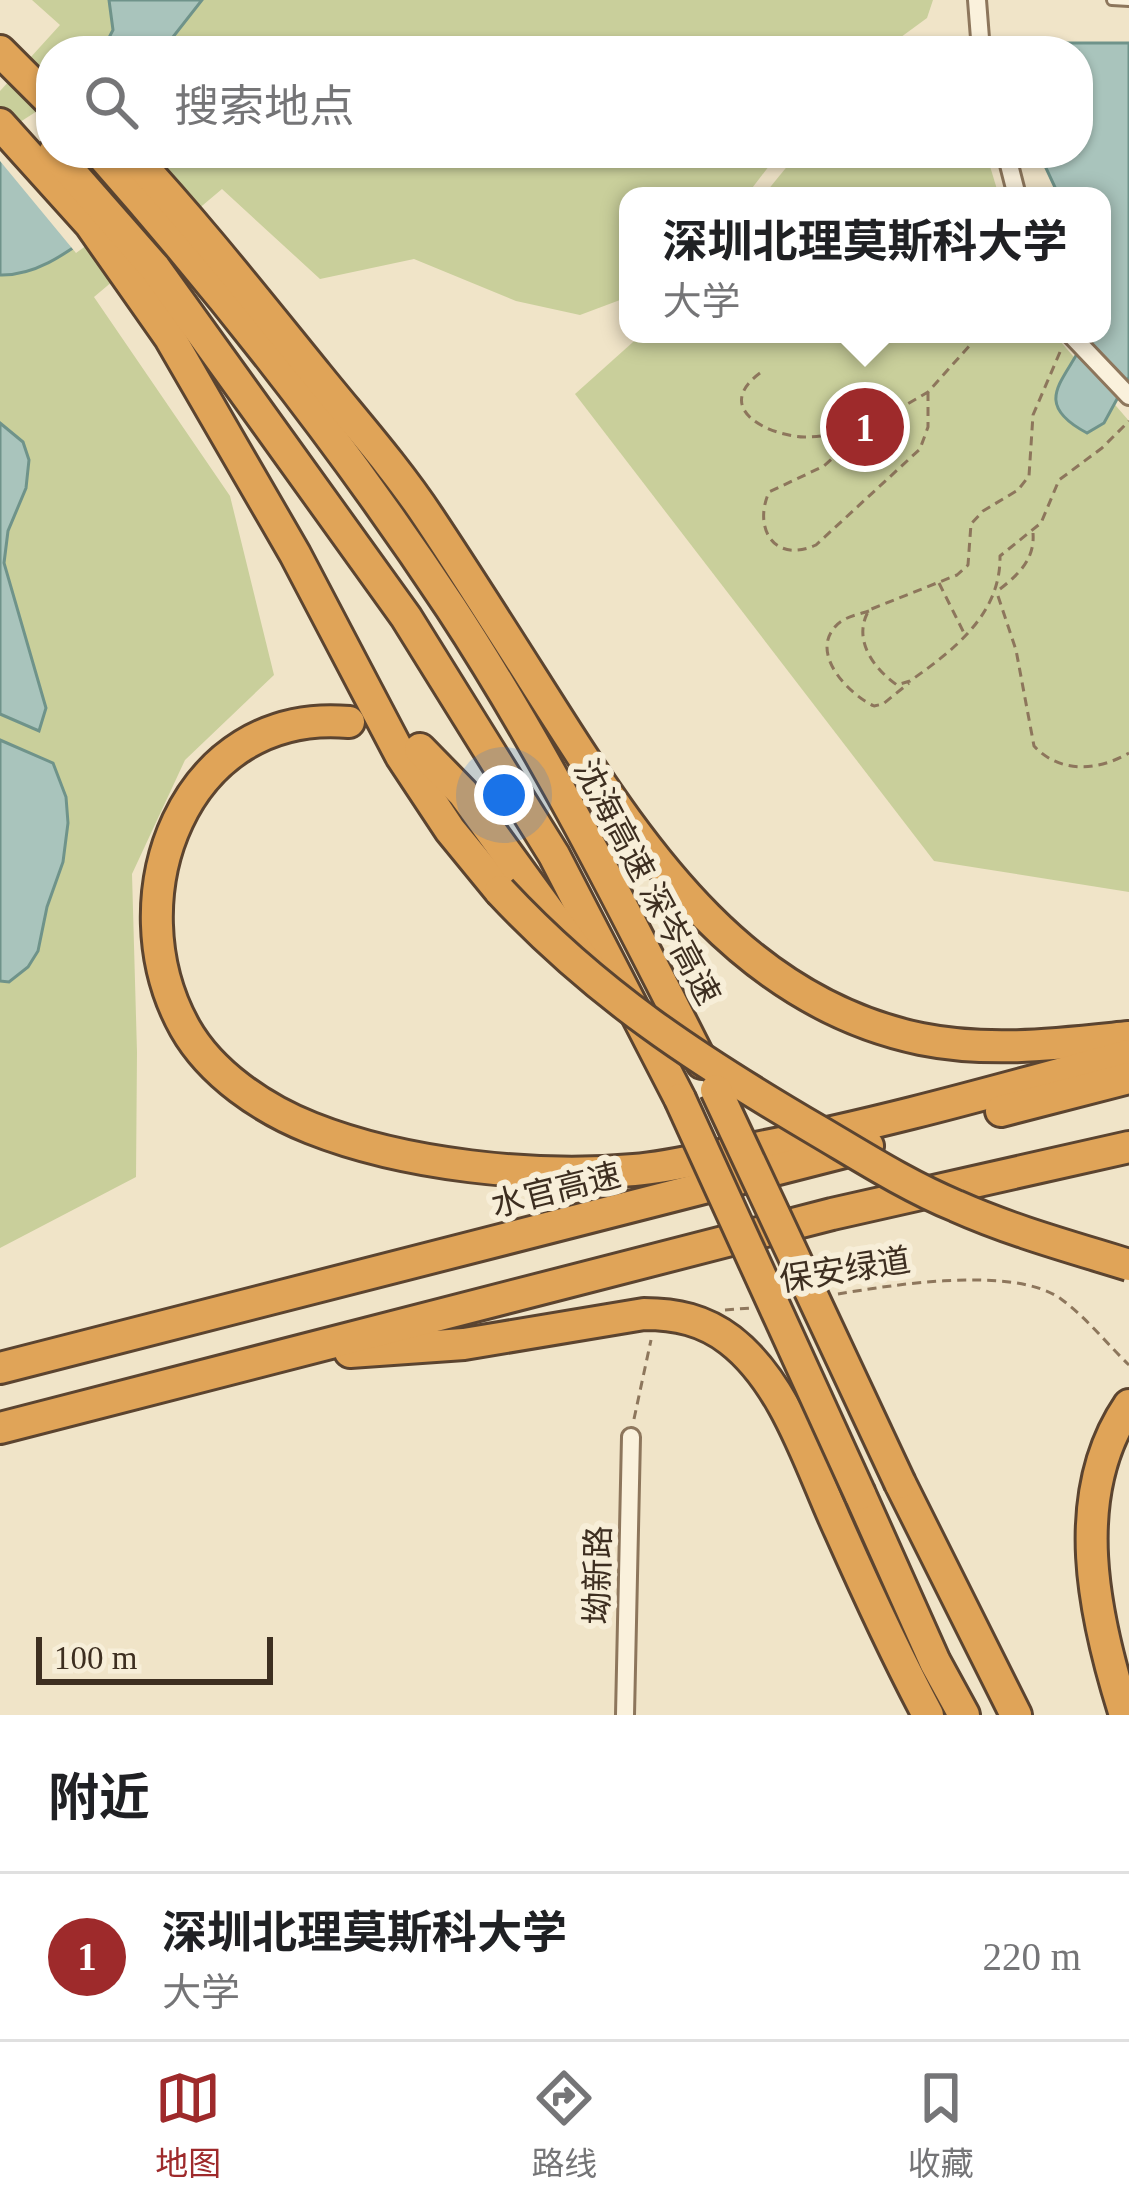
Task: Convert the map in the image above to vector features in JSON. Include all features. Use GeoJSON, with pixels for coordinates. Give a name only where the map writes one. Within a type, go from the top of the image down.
{"type":"FeatureCollection","features":[{"type":"Feature","properties":{"kind":"highway"},"geometry":{"type":"LineString","coordinates":[[0,27],[11,54],[36,84]]}},
{"type":"Feature","properties":{"kind":"highway"},"geometry":{"type":"LineString","coordinates":[[0,98],[36,135]]}},
{"type":"Feature","properties":{"kind":"highway"},"geometry":{"type":"LineString","coordinates":[[0,124],[36,164]]}},
{"type":"Feature","properties":{"kind":"highway"},"geometry":{"type":"LineString","coordinates":[[40,168],[143,274],[422,791],[500,891],[590,980],[763,1099],[955,1206],[1129,1264]]}},
{"type":"Feature","properties":{"kind":"highway"},"geometry":{"type":"LineString","coordinates":[[64,168],[406,617],[554,855],[676,1092],[934,1662],[964,1715]]}},
{"type":"Feature","properties":{"kind":"highway","name":"沈海高速 深岑高速"},"geometry":{"type":"LineString","coordinates":[[116,168],[193,241],[313,410],[452,610],[585,834],[716,1090],[900,1484],[1016,1715]]}},
{"type":"Feature","properties":{"kind":"highway"},"geometry":{"type":"LineString","coordinates":[[141,168],[193,241],[426,513],[625,819],[692,906],[729,939],[800,991],[918,1038],[962,1046],[1011,1046],[1129,1037]]}},
{"type":"Feature","properties":{"kind":"highway"},"geometry":{"type":"LineString","coordinates":[[349,722],[307,722],[281,728],[238,748],[218,764],[185,802],[159,879],[160,956],[187,1030],[220,1072],[308,1127],[388,1151],[496,1168],[639,1170],[862,1128],[1129,1055]]}},
{"type":"Feature","properties":{"kind":"highway"},"geometry":{"type":"LineString","coordinates":[[420,749],[439,764],[474,807],[676,1092]]}},
{"type":"Feature","properties":{"kind":"highway","name":"水官高速"},"geometry":{"type":"LineString","coordinates":[[0,1368],[1129,1078]]}},
{"type":"Feature","properties":{"kind":"highway"},"geometry":{"type":"LineString","coordinates":[[0,1428],[832,1214],[1129,1147]]}},
{"type":"Feature","properties":{"kind":"highway"},"geometry":{"type":"LineString","coordinates":[[274,1358],[464,1345],[644,1314],[670,1314],[714,1329],[751,1360],[780,1403],[891,1646],[928,1715]]}},
{"type":"Feature","properties":{"kind":"highway"},"geometry":{"type":"LineString","coordinates":[[1125,1715],[1097,1589],[1092,1512],[1102,1457],[1129,1405]]}},
{"type":"Feature","properties":{"kind":"street"},"geometry":{"type":"LineString","coordinates":[[977,0],[980,36]]}},
{"type":"Feature","properties":{"kind":"street"},"geometry":{"type":"LineString","coordinates":[[1079,343],[1127,394]]}},
{"type":"Feature","properties":{"kind":"street","name":"坳新路"},"geometry":{"type":"LineString","coordinates":[[625,1715],[631,1437]]}},
{"type":"Feature","properties":{"kind":"lane"},"geometry":{"type":"LineString","coordinates":[[1112,0],[1129,1]]}},
{"type":"Feature","properties":{"kind":"path"},"geometry":{"type":"LineString","coordinates":[[928,392],[925,438],[905,466],[829,536],[806,550],[782,549],[770,540],[761,518],[769,492],[824,466],[865,428],[928,392],[972,343]]}},
{"type":"Feature","properties":{"kind":"path"},"geometry":{"type":"LineString","coordinates":[[1059,355],[1038,396],[1024,484],[976,516],[969,536],[968,565],[940,585],[841,621],[832,630],[827,640],[833,667],[849,691],[874,706],[883,704],[965,635],[987,611],[996,592],[1000,556],[1041,523],[1059,480],[1129,421]]}},
{"type":"Feature","properties":{"kind":"path"},"geometry":{"type":"LineString","coordinates":[[760,373],[742,388],[740,396],[747,413],[766,428],[806,437],[865,428]]}},
{"type":"Feature","properties":{"kind":"path"},"geometry":{"type":"LineString","coordinates":[[996,592],[1027,563],[1034,547],[1033,532]]}},
{"type":"Feature","properties":{"kind":"path"},"geometry":{"type":"LineString","coordinates":[[940,585],[965,635]]}},
{"type":"Feature","properties":{"kind":"path"},"geometry":{"type":"LineString","coordinates":[[996,592],[1016,650],[1034,746],[1045,758],[1066,766],[1093,767],[1129,753]]}},
{"type":"Feature","properties":{"kind":"path"},"geometry":{"type":"LineString","coordinates":[[869,610],[862,622],[862,636],[874,663],[897,685],[910,682]]}},
{"type":"Feature","properties":{"kind":"path","name":"保安绿道"},"geometry":{"type":"LineString","coordinates":[[831,1295],[962,1278],[1040,1288],[1060,1297],[1129,1365]]}},
{"type":"Feature","properties":{"kind":"path","name":"保安绿道"},"geometry":{"type":"LineString","coordinates":[[720,1310],[760,1307]]}},
{"type":"Feature","properties":{"kind":"path"},"geometry":{"type":"LineString","coordinates":[[631,1437],[652,1336]]}},
{"type":"Feature","properties":{"kind":"green space"},"geometry":{"type":"Polygon","coordinates":[[[32,0],[933,0],[927,18],[902,36],[50,36],[60,25],[32,0]]]}},
{"type":"Feature","properties":{"kind":"green space"},"geometry":{"type":"Polygon","coordinates":[[[36,51],[36,168],[767,168],[753,187],[619,187],[619,300],[580,315],[516,301],[414,259],[320,279],[222,189],[94,297],[230,496],[274,675],[185,760],[132,874],[136,1177],[0,1248],[0,91],[36,51]]]}},
{"type":"Feature","properties":{"kind":"green space"},"geometry":{"type":"Polygon","coordinates":[[[786,168],[991,168],[996,187],[770,187],[786,168]]]}},
{"type":"Feature","properties":{"kind":"green space"},"geometry":{"type":"Polygon","coordinates":[[[632,343],[1062,343],[1129,421],[1129,892],[934,861],[575,394],[632,343]]]}},
{"type":"Feature","properties":{"kind":"water"},"geometry":{"type":"Polygon","coordinates":[[[109,0],[202,0],[174,36],[110,36],[109,0]]]}},
{"type":"Feature","properties":{"kind":"water"},"geometry":{"type":"Polygon","coordinates":[[[1093,43],[1129,43],[1129,377],[1104,423],[1087,433],[1069,421],[1056,399],[1082,343],[1111,343],[1111,187],[1055,187],[1046,168],[1093,168],[1093,43]]]}},
{"type":"Feature","properties":{"kind":"water"},"geometry":{"type":"Polygon","coordinates":[[[0,142],[36,150],[36,168],[62,168],[106,225],[43,265],[0,275],[0,142]]]}},
{"type":"Feature","properties":{"kind":"water"},"geometry":{"type":"Polygon","coordinates":[[[0,423],[23,442],[29,460],[26,488],[8,531],[4,563],[46,708],[39,731],[0,714],[0,423]]]}},
{"type":"Feature","properties":{"kind":"water"},"geometry":{"type":"Polygon","coordinates":[[[0,740],[53,763],[66,797],[68,823],[63,862],[38,951],[28,967],[9,982],[0,981],[0,740]]]}},
{"type":"Feature","properties":{"kind":"pier"},"geometry":{"type":"Polygon","coordinates":[[[36,112],[36,168],[137,168],[127,200],[111,228],[76,253],[0,161],[0,135],[36,112]]]}},
{"type":"Feature","properties":{"kind":"place","name":"深圳北理莫斯科大学"},"geometry":{"type":"Point","coordinates":[865,427]}}]}
